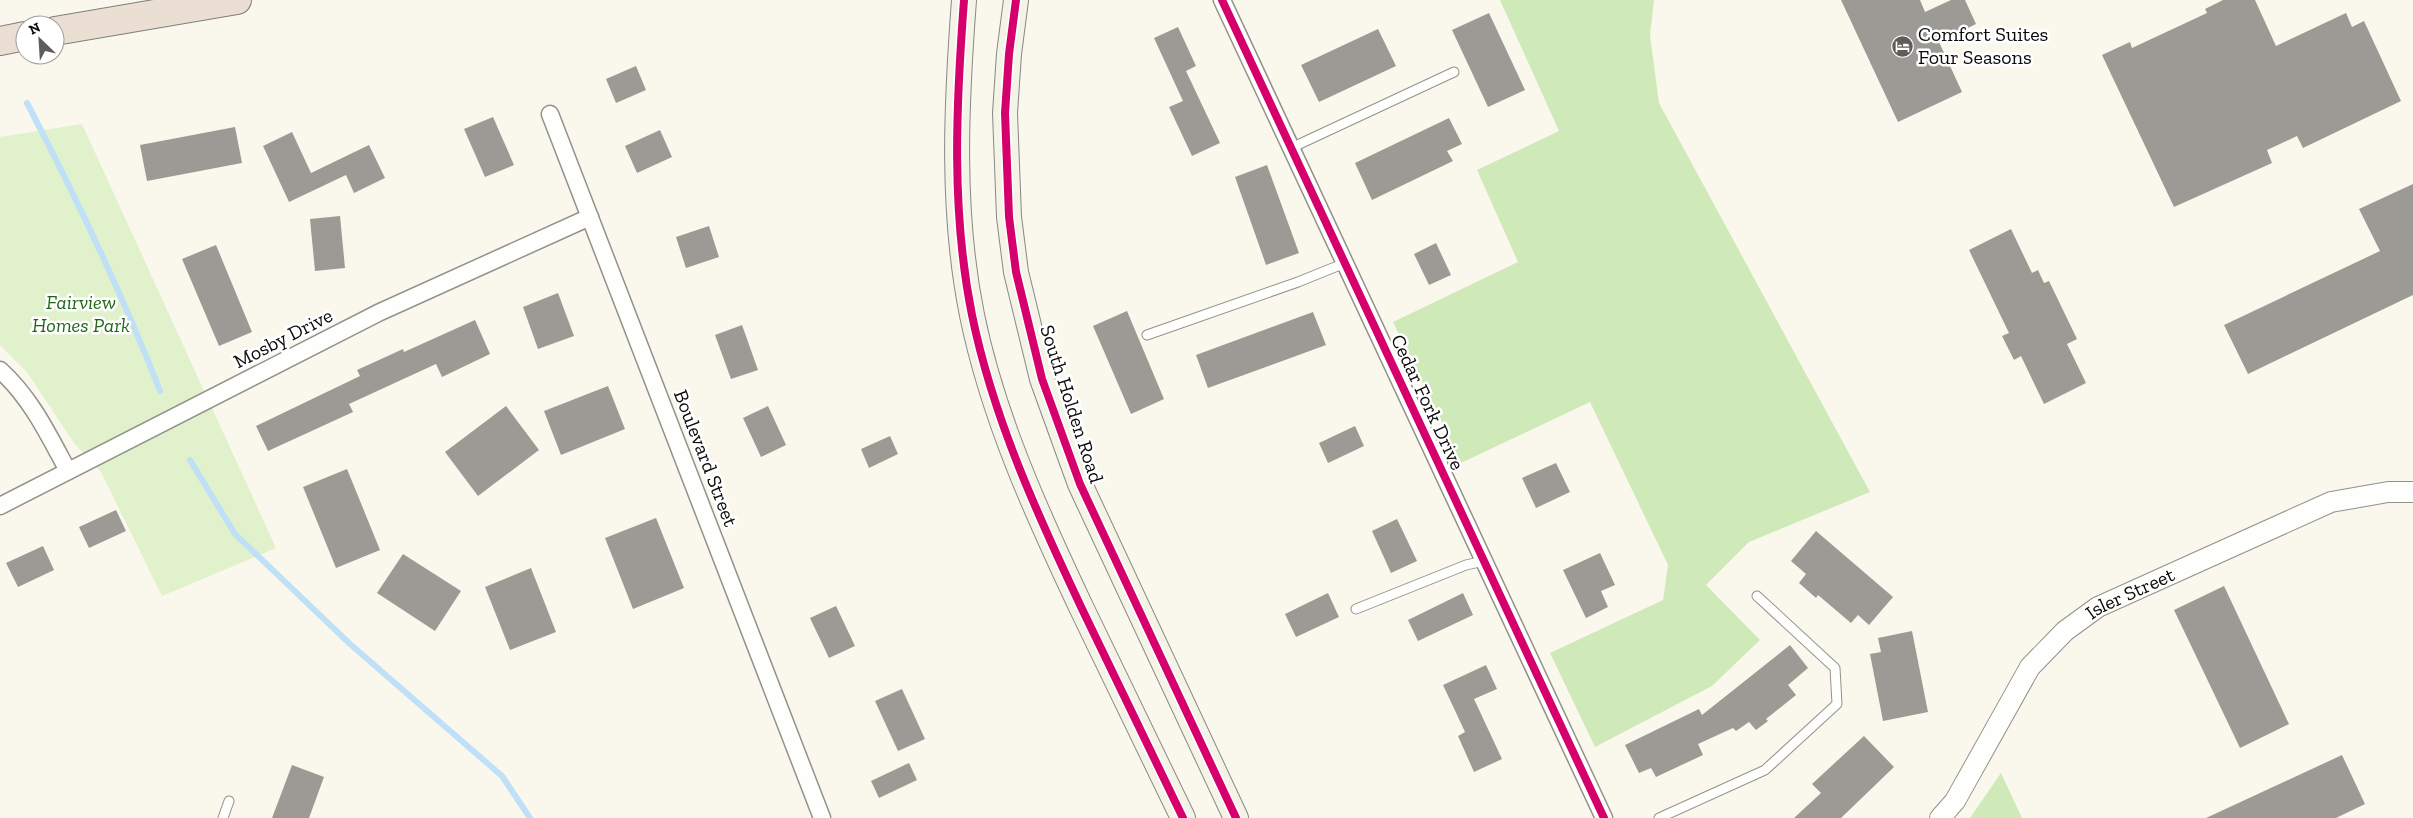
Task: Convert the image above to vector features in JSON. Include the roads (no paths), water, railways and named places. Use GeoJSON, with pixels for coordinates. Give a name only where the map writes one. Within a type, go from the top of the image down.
{"type":"FeatureCollection","features":[{"type":"Feature","properties":{"kind":"highway"},"geometry":{"type":"LineString","coordinates":[[65,29],[237,0]]}},
{"type":"Feature","properties":{"kind":"highway"},"geometry":{"type":"LineString","coordinates":[[0,41],[15,38]]}},
{"type":"Feature","properties":{"kind":"main road"},"geometry":{"type":"LineString","coordinates":[[964,0],[957,85],[956,177],[963,262],[972,316],[990,384],[1028,488],[1054,548],[1183,818]]}},
{"type":"Feature","properties":{"kind":"main road","name":"South Holden Road"},"geometry":{"type":"LineString","coordinates":[[1016,0],[1009,54],[1005,114],[1009,218],[1016,272],[1042,379],[1080,484],[1236,818]]}},
{"type":"Feature","properties":{"kind":"street","name":"Cedar Fork Drive"},"geometry":{"type":"LineString","coordinates":[[1222,0],[1604,818]]}},
{"type":"Feature","properties":{"kind":"street","name":"Boulevard Street"},"geometry":{"type":"LineString","coordinates":[[550,114],[822,818]]}},
{"type":"Feature","properties":{"kind":"street","name":"Mosby Drive"},"geometry":{"type":"LineString","coordinates":[[0,506],[378,313],[590,217]]}},
{"type":"Feature","properties":{"kind":"street"},"geometry":{"type":"LineString","coordinates":[[0,370],[36,412],[68,471]]}},
{"type":"Feature","properties":{"kind":"street","name":"Isler Street"},"geometry":{"type":"LineString","coordinates":[[1940,818],[1955,801],[2030,667],[2064,631],[2079,620],[2098,607],[2324,504],[2364,495],[2413,492]]}},
{"type":"Feature","properties":{"kind":"lane"},"geometry":{"type":"LineString","coordinates":[[1291,148],[1454,72]]}},
{"type":"Feature","properties":{"kind":"lane"},"geometry":{"type":"LineString","coordinates":[[1147,335],[1298,282],[1345,263]]}},
{"type":"Feature","properties":{"kind":"lane"},"geometry":{"type":"LineString","coordinates":[[1356,609],[1458,568],[1484,561]]}},
{"type":"Feature","properties":{"kind":"lane"},"geometry":{"type":"LineString","coordinates":[[1659,818],[1765,770],[1837,704],[1835,668],[1756,596]]}},
{"type":"Feature","properties":{"kind":"lane"},"geometry":{"type":"LineString","coordinates":[[223,818],[229,801]]}},
{"type":"Feature","properties":{"kind":"waterway"},"geometry":{"type":"LineString","coordinates":[[27,103],[98,246],[160,391]]}},
{"type":"Feature","properties":{"kind":"waterway"},"geometry":{"type":"LineString","coordinates":[[190,460],[235,534],[350,644],[502,776],[530,818]]}},
{"type":"Feature","properties":{"kind":"place","name":"Comfort Suites Four Seasons"},"geometry":{"type":"Point","coordinates":[1902,46]}},
{"type":"Feature","properties":{"kind":"park label","name":"Fairview Homes Park"},"geometry":{"type":"Point","coordinates":[81,314]}}]}
